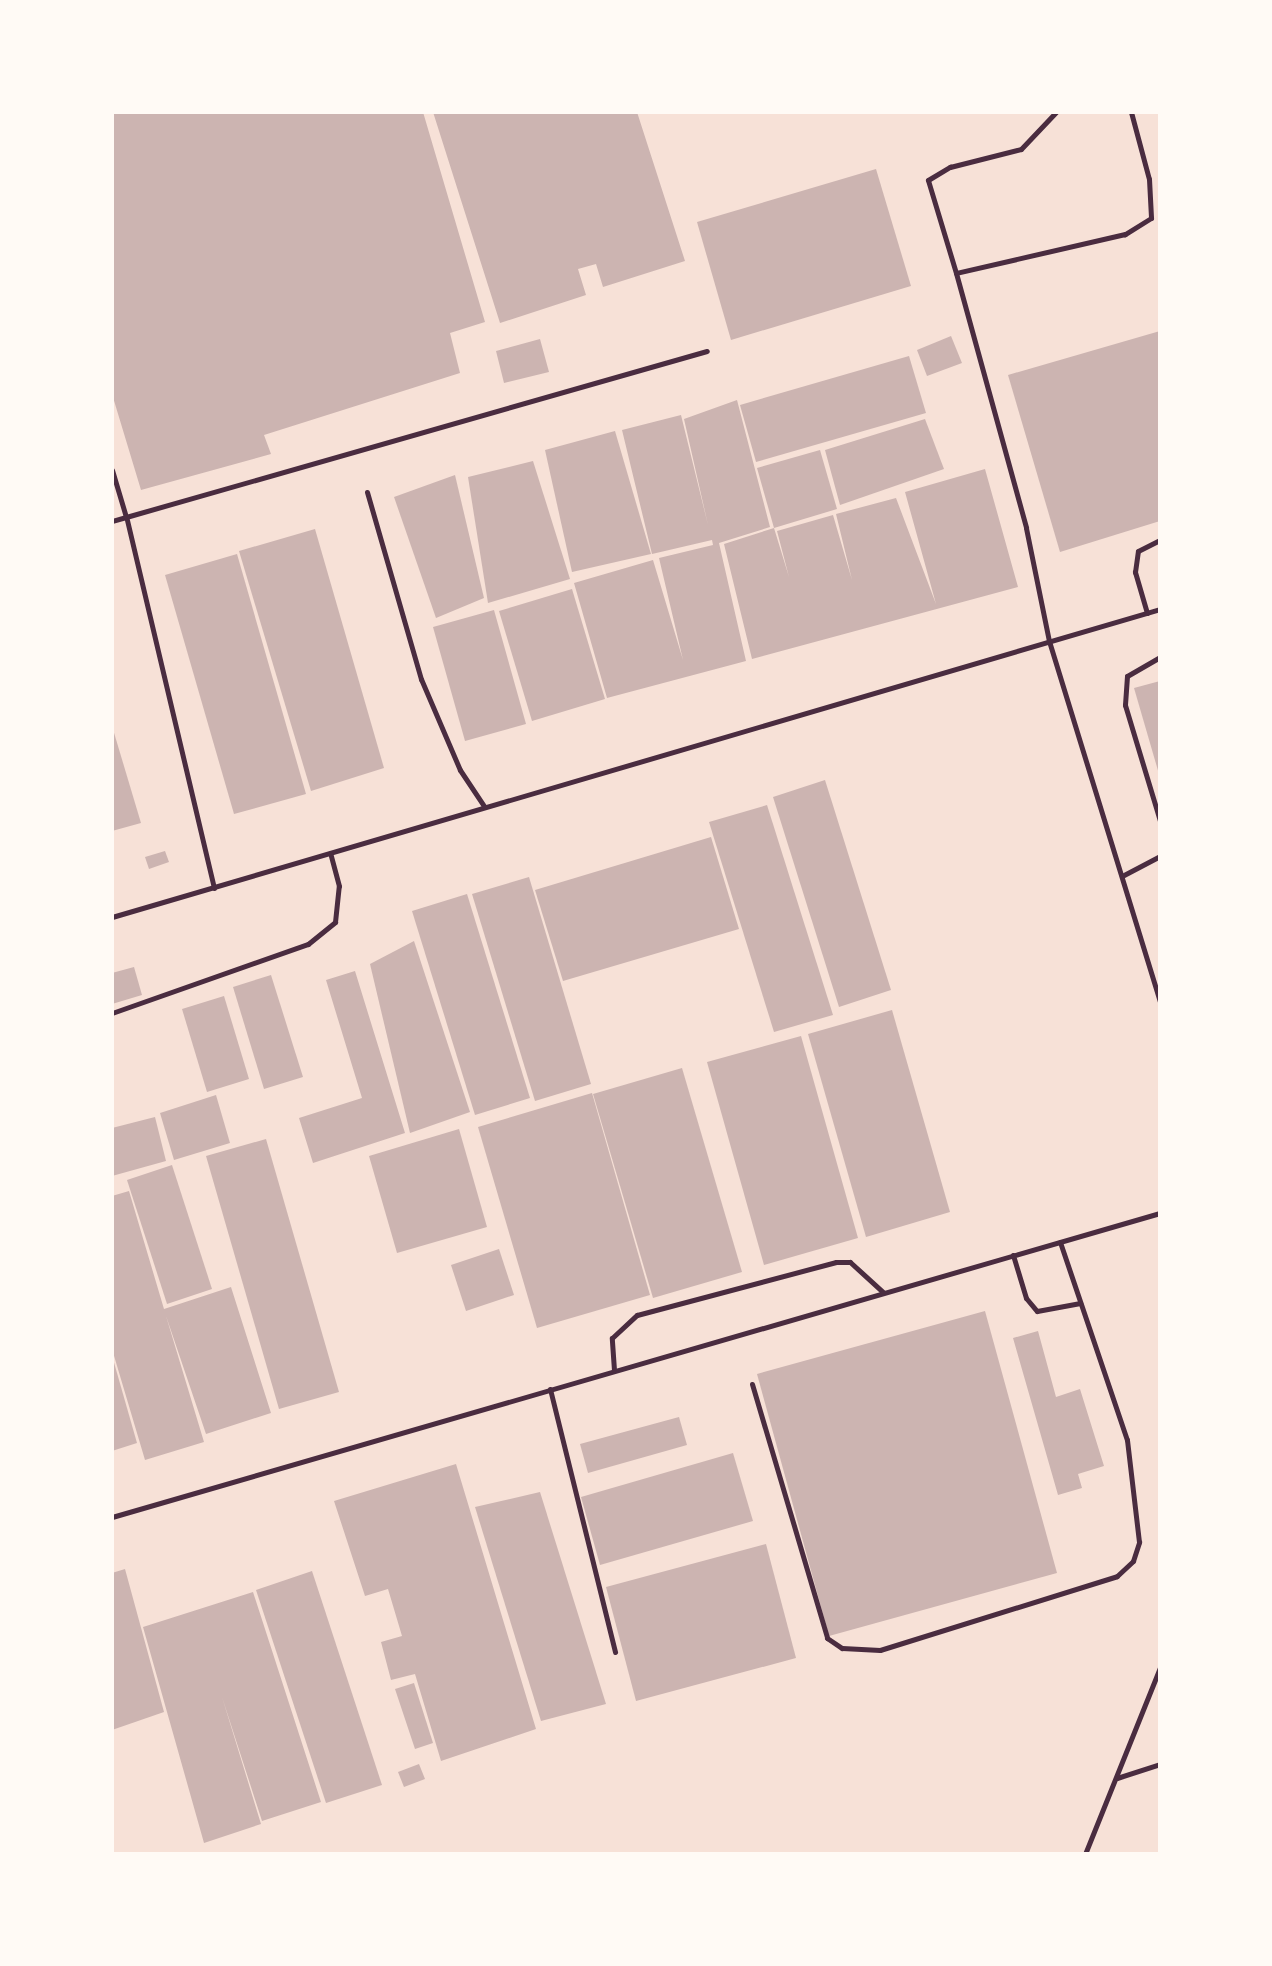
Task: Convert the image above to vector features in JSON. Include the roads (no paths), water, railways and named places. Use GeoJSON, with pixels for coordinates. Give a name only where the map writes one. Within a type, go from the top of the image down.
{"type":"FeatureCollection","features":[{"type":"Feature","properties":{"kind":"lane"},"geometry":{"type":"LineString","coordinates":[[1056,112],[1021,149],[950,167],[928,180],[1026,528],[1049,641],[1160,1001]]}},
{"type":"Feature","properties":{"kind":"lane"},"geometry":{"type":"LineString","coordinates":[[956,273],[1125,234],[1151,218],[1149,179],[1131,112]]}},
{"type":"Feature","properties":{"kind":"lane"},"geometry":{"type":"LineString","coordinates":[[112,521],[707,351]]}},
{"type":"Feature","properties":{"kind":"lane"},"geometry":{"type":"LineString","coordinates":[[112,470],[126,517],[214,888]]}},
{"type":"Feature","properties":{"kind":"lane"},"geometry":{"type":"LineString","coordinates":[[367,492],[421,679],[460,770],[484,806]]}},
{"type":"Feature","properties":{"kind":"lane"},"geometry":{"type":"LineString","coordinates":[[1147,613],[1135,572],[1138,551],[1160,540]]}},
{"type":"Feature","properties":{"kind":"lane"},"geometry":{"type":"LineString","coordinates":[[112,917],[1160,609]]}},
{"type":"Feature","properties":{"kind":"lane"},"geometry":{"type":"LineString","coordinates":[[1160,657],[1127,676],[1125,705],[1160,821]]}},
{"type":"Feature","properties":{"kind":"lane"},"geometry":{"type":"LineString","coordinates":[[112,1013],[308,944],[335,922],[339,886],[330,853]]}},
{"type":"Feature","properties":{"kind":"lane"},"geometry":{"type":"LineString","coordinates":[[1122,876],[1160,856]]}},
{"type":"Feature","properties":{"kind":"lane"},"geometry":{"type":"LineString","coordinates":[[112,1517],[1160,1213]]}},
{"type":"Feature","properties":{"kind":"lane"},"geometry":{"type":"LineString","coordinates":[[752,1384],[827,1638],[842,1648],[880,1650],[1117,1576],[1133,1561],[1139,1542],[1127,1440],[1060,1242]]}},
{"type":"Feature","properties":{"kind":"lane"},"geometry":{"type":"LineString","coordinates":[[1013,1255],[1026,1298],[1037,1311],[1080,1303]]}},
{"type":"Feature","properties":{"kind":"lane"},"geometry":{"type":"LineString","coordinates":[[614,1370],[612,1338],[637,1315],[836,1262],[850,1262],[883,1292]]}},
{"type":"Feature","properties":{"kind":"lane"},"geometry":{"type":"LineString","coordinates":[[550,1389],[615,1652]]}},
{"type":"Feature","properties":{"kind":"lane"},"geometry":{"type":"LineString","coordinates":[[1085,1854],[1160,1667]]}},
{"type":"Feature","properties":{"kind":"lane"},"geometry":{"type":"LineString","coordinates":[[1116,1778],[1160,1764]]}}]}
